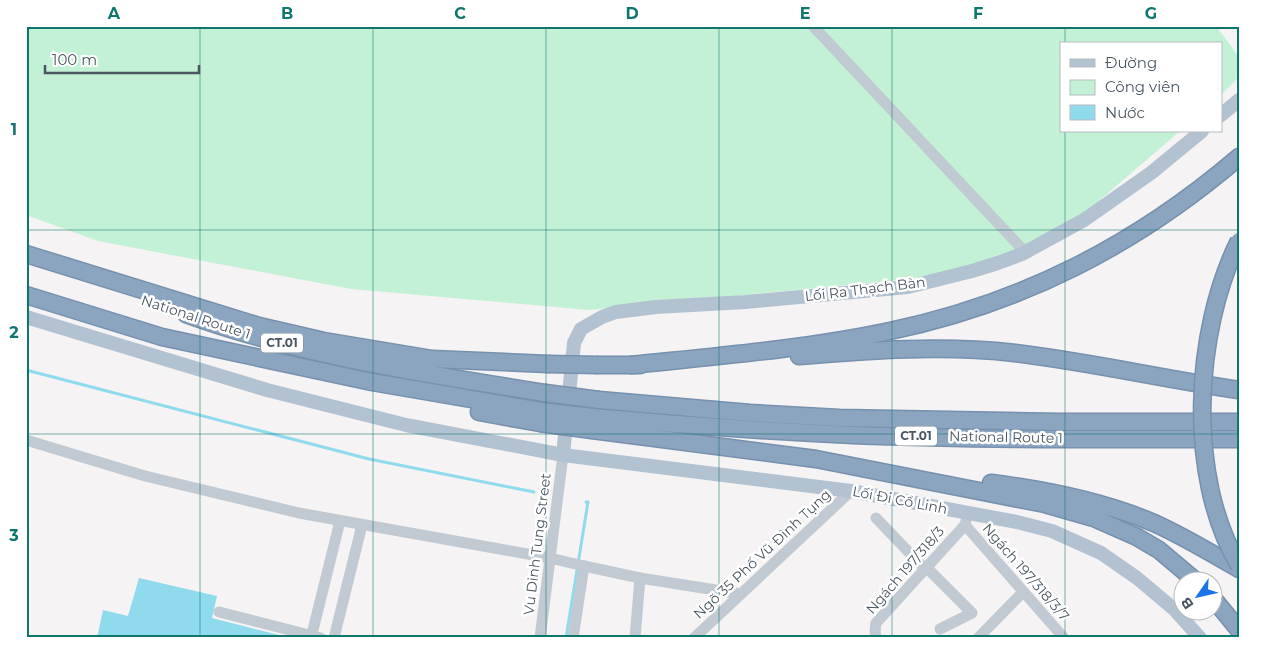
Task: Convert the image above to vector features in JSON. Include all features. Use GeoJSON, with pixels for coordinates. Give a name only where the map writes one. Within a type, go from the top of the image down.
{"type":"FeatureCollection","features":[{"type":"Feature","properties":{"kind":"highway"},"geometry":{"type":"LineString","coordinates":[[631,365],[748,354],[890,331],[931,321],[985,304],[1045,282],[1114,247],[1185,200],[1239,157]]}},
{"type":"Feature","properties":{"kind":"highway"},"geometry":{"type":"LineString","coordinates":[[1239,241],[1230,260],[1214,309],[1203,371],[1202,403],[1206,463],[1214,503],[1221,526],[1239,565]]}},
{"type":"Feature","properties":{"kind":"highway"},"geometry":{"type":"LineString","coordinates":[[26,254],[259,326],[324,341],[432,359],[548,364],[631,365],[733,362],[879,350],[950,349],[991,351],[1051,358],[1239,390]]}},
{"type":"Feature","properties":{"kind":"highway","name":"National Route 1"},"geometry":{"type":"LineString","coordinates":[[26,263],[170,308],[226,329],[310,350],[429,374],[545,393],[599,400],[750,413],[839,418],[1060,422],[1239,422]]}},
{"type":"Feature","properties":{"kind":"highway","name":"National Route 1"},"geometry":{"type":"LineString","coordinates":[[26,294],[162,337],[541,417],[593,424],[854,435],[994,438],[1239,439]]}},
{"type":"Feature","properties":{"kind":"highway"},"geometry":{"type":"LineString","coordinates":[[593,424],[816,458],[1045,504],[1094,518],[1125,531],[1159,550],[1185,572]]}},
{"type":"Feature","properties":{"kind":"highway"},"geometry":{"type":"LineString","coordinates":[[862,468],[1010,485],[1063,494],[1108,506],[1154,524],[1239,568]]}},
{"type":"Feature","properties":{"kind":"highway"},"geometry":{"type":"LineString","coordinates":[[1222,609],[1239,630]]}},
{"type":"Feature","properties":{"kind":"main road"},"geometry":{"type":"LineString","coordinates":[[1222,114],[1239,100]]}},
{"type":"Feature","properties":{"kind":"main road","name":"Lối Ra Thạch Bàn"},"geometry":{"type":"LineString","coordinates":[[563,455],[574,343],[581,329],[602,317],[616,312],[656,307],[746,302],[908,287],[972,271],[1025,252],[1084,220],[1124,193],[1201,132]]}},
{"type":"Feature","properties":{"kind":"main road","name":"Lối Đi Cổ Linh"},"geometry":{"type":"LineString","coordinates":[[26,317],[258,387],[322,405],[406,425],[563,455],[851,491],[967,519],[1017,522],[1052,531],[1101,554],[1137,578],[1175,610],[1200,638]]}},
{"type":"Feature","properties":{"kind":"street"},"geometry":{"type":"LineString","coordinates":[[813,26],[1025,252]]}},
{"type":"Feature","properties":{"kind":"street"},"geometry":{"type":"LineString","coordinates":[[26,440],[145,476],[340,522],[554,559],[640,578],[741,594]]}},
{"type":"Feature","properties":{"kind":"street","name":"Vu Dinh Tung Street"},"geometry":{"type":"LineString","coordinates":[[540,638],[554,559],[563,455]]}},
{"type":"Feature","properties":{"kind":"street","name":"Ngõ 35 Phố Vũ Đình Tụng"},"geometry":{"type":"LineString","coordinates":[[694,638],[851,491]]}},
{"type":"Feature","properties":{"kind":"street"},"geometry":{"type":"LineString","coordinates":[[876,518],[972,613],[940,629]]}},
{"type":"Feature","properties":{"kind":"street","name":"Ngách 197/318/3"},"geometry":{"type":"LineString","coordinates":[[876,638],[874,631],[876,623],[967,519]]}},
{"type":"Feature","properties":{"kind":"street","name":"Ngách 197/318/3/7"},"geometry":{"type":"LineString","coordinates":[[967,519],[1023,592],[1064,638]]}},
{"type":"Feature","properties":{"kind":"street"},"geometry":{"type":"LineString","coordinates":[[218,612],[314,637],[340,522]]}},
{"type":"Feature","properties":{"kind":"street"},"geometry":{"type":"LineString","coordinates":[[334,638],[362,525]]}},
{"type":"Feature","properties":{"kind":"street"},"geometry":{"type":"LineString","coordinates":[[573,638],[584,566]]}},
{"type":"Feature","properties":{"kind":"street"},"geometry":{"type":"LineString","coordinates":[[635,638],[640,578]]}},
{"type":"Feature","properties":{"kind":"street"},"geometry":{"type":"LineString","coordinates":[[978,638],[1023,592]]}},
{"type":"Feature","properties":{"kind":"green space"},"geometry":{"type":"Polygon","coordinates":[[[26,26],[1216,26],[1239,57],[1239,77],[1222,94],[1222,42],[1060,42],[1060,132],[1179,132],[1079,218],[983,265],[909,279],[589,310],[351,289],[98,241],[26,215],[26,26]]]}},
{"type":"Feature","properties":{"kind":"water"},"geometry":{"type":"Polygon","coordinates":[[[139,578],[217,596],[212,618],[291,638],[97,638],[103,610],[128,616],[139,578]]]}},
{"type":"Feature","properties":{"kind":"waterway"},"geometry":{"type":"LineString","coordinates":[[26,370],[369,459],[534,492]]}},
{"type":"Feature","properties":{"kind":"waterway"},"geometry":{"type":"LineString","coordinates":[[566,638],[588,502],[586,502]]}}]}
